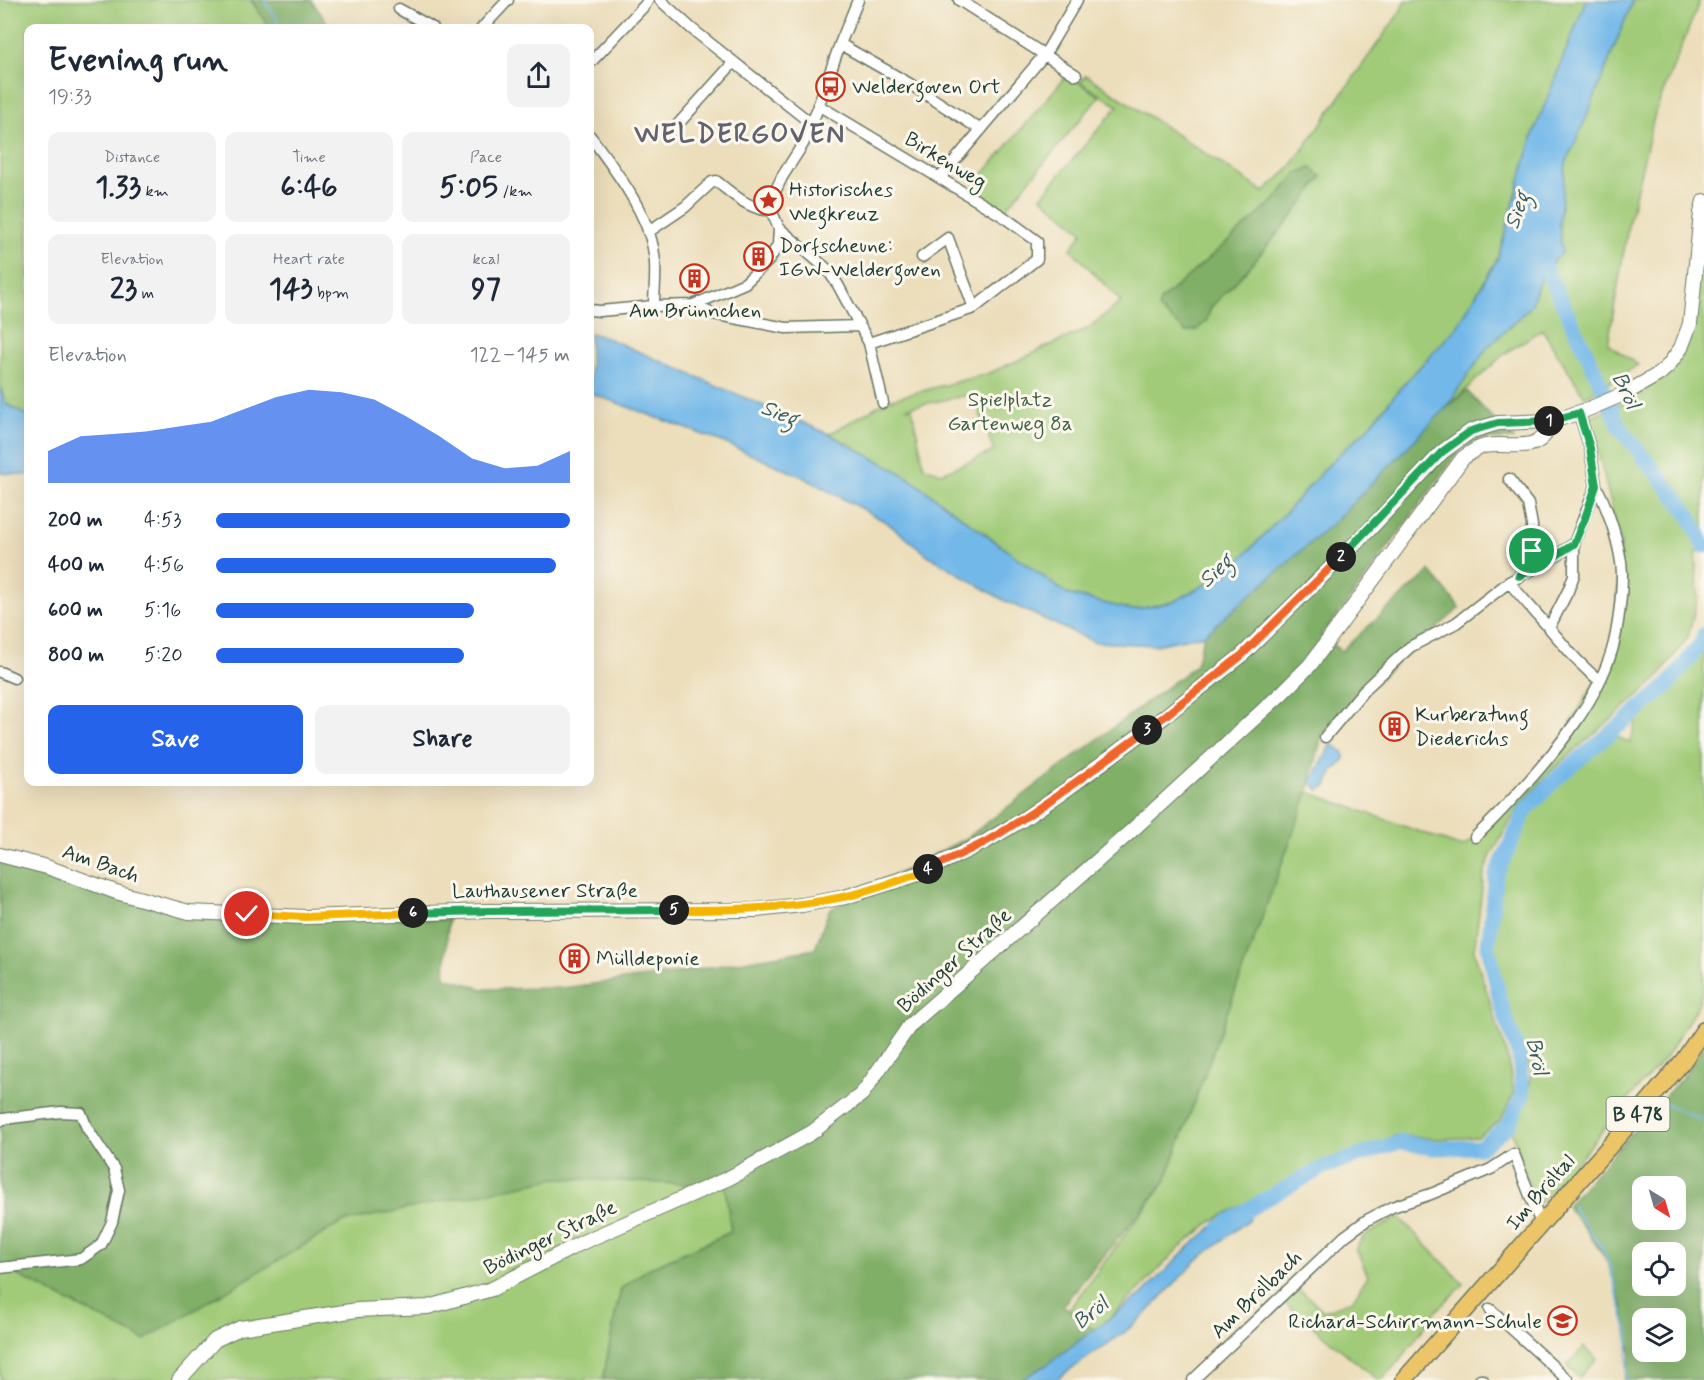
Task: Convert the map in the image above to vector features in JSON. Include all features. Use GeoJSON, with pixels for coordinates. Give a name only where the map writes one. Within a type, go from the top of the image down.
{"type":"FeatureCollection","features":[{"type":"Feature","properties":{"kind":"main road","name":"Im Bröltal"},"geometry":{"type":"LineString","coordinates":[[1404,1380],[1683,1061],[1704,1030]]}},
{"type":"Feature","properties":{"kind":"street"},"geometry":{"type":"LineString","coordinates":[[486,24],[508,0]]}},
{"type":"Feature","properties":{"kind":"street"},"geometry":{"type":"LineString","coordinates":[[594,59],[648,0]]}},
{"type":"Feature","properties":{"kind":"street"},"geometry":{"type":"LineString","coordinates":[[660,0],[692,29],[812,124]]}},
{"type":"Feature","properties":{"kind":"street"},"geometry":{"type":"LineString","coordinates":[[594,310],[693,304],[745,283],[769,260],[776,250],[779,239],[779,228],[771,210],[774,194],[812,124],[858,0]]}},
{"type":"Feature","properties":{"kind":"street"},"geometry":{"type":"LineString","coordinates":[[959,0],[1076,75]]}},
{"type":"Feature","properties":{"kind":"street"},"geometry":{"type":"LineString","coordinates":[[940,178],[1045,54],[1077,0]]}},
{"type":"Feature","properties":{"kind":"street"},"geometry":{"type":"LineString","coordinates":[[399,9],[426,24]]}},
{"type":"Feature","properties":{"kind":"street"},"geometry":{"type":"LineString","coordinates":[[840,44],[910,84],[981,130]]}},
{"type":"Feature","properties":{"kind":"street"},"geometry":{"type":"LineString","coordinates":[[671,132],[734,62]]}},
{"type":"Feature","properties":{"kind":"street","name":"Birkenweg"},"geometry":{"type":"LineString","coordinates":[[818,105],[940,178],[1037,241],[1037,259],[974,308]]}},
{"type":"Feature","properties":{"kind":"street"},"geometry":{"type":"LineString","coordinates":[[594,141],[616,171],[648,232],[654,254],[654,306]]}},
{"type":"Feature","properties":{"kind":"street"},"geometry":{"type":"LineString","coordinates":[[648,232],[685,207],[712,182],[716,181],[755,208],[771,210]]}},
{"type":"Feature","properties":{"kind":"street","name":"Lauthausener Straße"},"geometry":{"type":"LineString","coordinates":[[189,912],[305,917],[488,911],[756,910],[846,897],[918,874],[985,842],[1051,800],[1164,717],[1241,656],[1369,530],[1442,452],[1471,431],[1498,423],[1550,421],[1582,412],[1626,393],[1659,375],[1681,348],[1690,324],[1704,201]]}},
{"type":"Feature","properties":{"kind":"street"},"geometry":{"type":"LineString","coordinates":[[779,228],[827,269],[850,307],[869,343],[883,403]]}},
{"type":"Feature","properties":{"kind":"street"},"geometry":{"type":"LineString","coordinates":[[869,343],[974,308],[948,238],[922,257]]}},
{"type":"Feature","properties":{"kind":"street"},"geometry":{"type":"LineString","coordinates":[[693,304],[713,314],[786,328],[859,326]]}},
{"type":"Feature","properties":{"kind":"street"},"geometry":{"type":"LineString","coordinates":[[1475,837],[1490,824],[1546,761],[1574,723],[1599,680],[1612,650],[1622,572],[1615,535],[1604,501],[1596,486],[1582,412]]}},
{"type":"Feature","properties":{"kind":"street","name":"Bödinger Straße"},"geometry":{"type":"LineString","coordinates":[[178,1380],[215,1340],[240,1328],[357,1310],[428,1306],[492,1290],[583,1242],[729,1178],[811,1133],[862,1094],[910,1025],[1129,833],[1310,665],[1463,458],[1485,446],[1533,444],[1541,439],[1548,430],[1550,421]]}},
{"type":"Feature","properties":{"kind":"street"},"geometry":{"type":"LineString","coordinates":[[1509,479],[1528,504],[1532,525],[1532,551],[1514,579]]}},
{"type":"Feature","properties":{"kind":"street"},"geometry":{"type":"LineString","coordinates":[[1549,628],[1574,574],[1574,544],[1596,486]]}},
{"type":"Feature","properties":{"kind":"street"},"geometry":{"type":"LineString","coordinates":[[1325,737],[1364,690],[1410,647],[1456,623],[1514,579],[1574,544]]}},
{"type":"Feature","properties":{"kind":"street"},"geometry":{"type":"LineString","coordinates":[[1514,579],[1524,601],[1581,665],[1599,680]]}},
{"type":"Feature","properties":{"kind":"street"},"geometry":{"type":"LineString","coordinates":[[0,672],[14,678]]}},
{"type":"Feature","properties":{"kind":"street","name":"Am Bach"},"geometry":{"type":"LineString","coordinates":[[0,855],[47,867],[116,892],[189,912]]}},
{"type":"Feature","properties":{"kind":"street"},"geometry":{"type":"LineString","coordinates":[[0,1121],[62,1112],[81,1113],[87,1128],[114,1169],[119,1190],[112,1222],[101,1245],[81,1260],[0,1268]]}},
{"type":"Feature","properties":{"kind":"street","name":"Am Brölbach"},"geometry":{"type":"LineString","coordinates":[[1193,1380],[1345,1236],[1367,1220],[1392,1207],[1431,1194],[1491,1169],[1514,1154],[1541,1224]]}},
{"type":"Feature","properties":{"kind":"street"},"geometry":{"type":"LineString","coordinates":[[1490,1309],[1568,1380]]}},
{"type":"Feature","properties":{"kind":"green space"},"geometry":{"type":"Polygon","coordinates":[[[0,0],[251,0],[267,24],[24,24],[24,414],[6,404],[0,387],[0,0]]]}},
{"type":"Feature","properties":{"kind":"green space"},"geometry":{"type":"Polygon","coordinates":[[[251,0],[311,0],[328,24],[267,24],[251,0]]]}},
{"type":"Feature","properties":{"kind":"green space","name":"Spielplatz Gartenweg 8a"},"geometry":{"type":"Polygon","coordinates":[[[1405,0],[1586,0],[1533,135],[1498,258],[1457,327],[1402,386],[1369,427],[1333,460],[1227,573],[1173,602],[1132,610],[1067,594],[903,474],[829,434],[888,400],[990,373],[1088,328],[1121,302],[1071,249],[1083,232],[1041,197],[1118,106],[1080,82],[1086,75],[1264,192],[1289,169],[1400,12],[1405,0]],[[1311,168],[1297,174],[1273,202],[1161,300],[1211,307],[1269,244],[1321,177],[1311,168]],[[973,394],[905,408],[912,408],[924,467],[942,473],[994,451],[973,394]]]}},
{"type":"Feature","properties":{"kind":"green space"},"geometry":{"type":"Polygon","coordinates":[[[1633,0],[1700,0],[1655,113],[1629,221],[1608,344],[1638,365],[1585,397],[1542,329],[1504,354],[1444,410],[1487,348],[1531,306],[1542,273],[1562,253],[1559,222],[1566,163],[1633,0]]]}},
{"type":"Feature","properties":{"kind":"green space"},"geometry":{"type":"Polygon","coordinates":[[[1067,75],[1100,96],[1003,212],[969,191],[1067,75]]]}},
{"type":"Feature","properties":{"kind":"green space"},"geometry":{"type":"Polygon","coordinates":[[[1311,168],[1322,177],[1245,272],[1211,307],[1207,320],[1197,330],[1186,332],[1158,308],[1161,300],[1273,202],[1297,173],[1311,168]]]}},
{"type":"Feature","properties":{"kind":"green space"},"geometry":{"type":"Polygon","coordinates":[[[1704,234],[1704,533],[1696,557],[1698,598],[1688,637],[1657,679],[1551,771],[1519,806],[1491,855],[1484,873],[1474,951],[1507,1056],[1514,1093],[1501,1120],[1478,1137],[1438,1139],[1398,1135],[1323,1163],[1214,1220],[1178,1249],[1140,1289],[1094,1330],[1069,1309],[1165,1182],[1308,792],[1462,847],[1479,836],[1546,766],[1613,651],[1621,543],[1589,417],[1630,400],[1665,374],[1682,352],[1704,234]]]}},
{"type":"Feature","properties":{"kind":"green space"},"geometry":{"type":"Polygon","coordinates":[[[1467,391],[1514,439],[1482,439],[1462,447],[1335,619],[1320,635],[1341,651],[1430,571],[1460,608],[1391,668],[1322,735],[1308,792],[1165,1182],[1063,1305],[1094,1330],[1045,1366],[1020,1380],[603,1380],[621,1289],[649,1268],[731,1232],[725,1186],[557,1178],[343,1222],[144,1340],[0,1266],[0,861],[189,913],[448,920],[445,977],[483,989],[563,988],[670,974],[815,949],[829,910],[968,837],[1196,665],[1204,635],[1332,524],[1444,410],[1467,391]]]}},
{"type":"Feature","properties":{"kind":"green space"},"geometry":{"type":"Polygon","coordinates":[[[1704,642],[1704,986],[1697,1007],[1666,1057],[1536,1207],[1512,1131],[1528,1100],[1531,1072],[1504,997],[1492,945],[1498,877],[1527,812],[1614,735],[1630,743],[1636,722],[1633,718],[1668,689],[1704,642]]]}},
{"type":"Feature","properties":{"kind":"green space"},"geometry":{"type":"Polygon","coordinates":[[[169,917],[449,918],[442,978],[725,1186],[731,1232],[649,1268],[621,1289],[603,1380],[0,1380],[0,1266],[97,1316],[169,917]]]}},
{"type":"Feature","properties":{"kind":"green space"},"geometry":{"type":"Polygon","coordinates":[[[1704,1045],[1704,1380],[1624,1380],[1631,1356],[1624,1310],[1606,1259],[1566,1206],[1687,1072],[1704,1045]]]}},
{"type":"Feature","properties":{"kind":"green space"},"geometry":{"type":"Polygon","coordinates":[[[1399,1217],[1464,1284],[1436,1311],[1404,1355],[1382,1380],[1378,1380],[1281,1300],[1296,1287],[1324,1311],[1352,1301],[1368,1276],[1356,1248],[1364,1236],[1399,1217]]]}},
{"type":"Feature","properties":{"kind":"green space"},"geometry":{"type":"Polygon","coordinates":[[[1584,1347],[1597,1359],[1579,1378],[1567,1366],[1584,1347]]]}},
{"type":"Feature","properties":{"kind":"water","name":"Sieg"},"geometry":{"type":"Polygon","coordinates":[[[1586,0],[1633,0],[1566,163],[1559,222],[1562,253],[1542,273],[1531,306],[1487,348],[1444,410],[1332,524],[1204,635],[1155,645],[1094,642],[1005,601],[929,556],[886,522],[803,477],[720,441],[594,394],[594,334],[829,434],[903,474],[1067,594],[1132,610],[1173,602],[1227,573],[1333,460],[1369,427],[1402,386],[1457,327],[1498,258],[1533,135],[1586,0]]]}},
{"type":"Feature","properties":{"kind":"water"},"geometry":{"type":"Polygon","coordinates":[[[0,387],[6,404],[24,414],[24,475],[0,473],[0,387]]]}},
{"type":"Feature","properties":{"kind":"water"},"geometry":{"type":"Polygon","coordinates":[[[1332,744],[1344,753],[1345,759],[1333,770],[1327,786],[1319,790],[1311,782],[1332,744]]]}},
{"type":"Feature","properties":{"kind":"water"},"geometry":{"type":"Polygon","coordinates":[[[1228,1214],[1250,1219],[1197,1260],[1144,1316],[1125,1332],[1055,1380],[1020,1380],[1045,1366],[1142,1294],[1191,1245],[1228,1214]]]}},
{"type":"Feature","properties":{"kind":"waterway"},"geometry":{"type":"LineString","coordinates":[[264,0],[279,24]]}},
{"type":"Feature","properties":{"kind":"waterway","name":"Bröl"},"geometry":{"type":"LineString","coordinates":[[1538,253],[1621,429],[1689,514],[1704,546]]}},
{"type":"Feature","properties":{"kind":"waterway","name":"Bröl"},"geometry":{"type":"LineString","coordinates":[[1220,1227],[1324,1167],[1400,1142],[1435,1148],[1481,1147],[1508,1126],[1523,1095],[1519,1056],[1500,1001],[1488,946],[1496,875],[1526,810],[1559,776],[1667,686],[1702,642],[1704,634]]}},
{"type":"Feature","properties":{"kind":"waterway"},"geometry":{"type":"LineString","coordinates":[[1658,1102],[1704,1120]]}},
{"type":"Feature","properties":{"kind":"waterway"},"geometry":{"type":"LineString","coordinates":[[1571,1206],[1600,1245],[1608,1261],[1629,1335],[1626,1380]]}},
{"type":"Feature","properties":{"kind":"place","name":"Weldergoven Ort"},"geometry":{"type":"Point","coordinates":[831,86]}},
{"type":"Feature","properties":{"kind":"place","name":"Historisches Wegkreuz"},"geometry":{"type":"Point","coordinates":[768,201]}},
{"type":"Feature","properties":{"kind":"place","name":"Dorfscheune: IGW-Weldergoven"},"geometry":{"type":"Point","coordinates":[758,257]}},
{"type":"Feature","properties":{"kind":"place","name":"Am Brünnchen"},"geometry":{"type":"Point","coordinates":[695,279]}},
{"type":"Feature","properties":{"kind":"place","name":"Kurberatung Diederichs"},"geometry":{"type":"Point","coordinates":[1394,726]}},
{"type":"Feature","properties":{"kind":"place","name":"Mülldeponie"},"geometry":{"type":"Point","coordinates":[575,958]}},
{"type":"Feature","properties":{"kind":"place","name":"Richard-Schirrmann-Schule"},"geometry":{"type":"Point","coordinates":[1563,1321]}},
{"type":"Feature","properties":{"kind":"district","name":"WELDERGOVEN"},"geometry":{"type":"Point","coordinates":[740,133]}},
{"type":"Feature","properties":{"kind":"route"},"geometry":{"type":"LineString","coordinates":[[247,914],[305,917],[488,911],[756,910],[846,897],[918,874],[985,842],[1070,787],[1164,717],[1241,656],[1369,530],[1442,452],[1471,431],[1498,423],[1550,421],[1579,413],[1590,448],[1596,486],[1574,544],[1519,576],[1532,551]]}}]}
